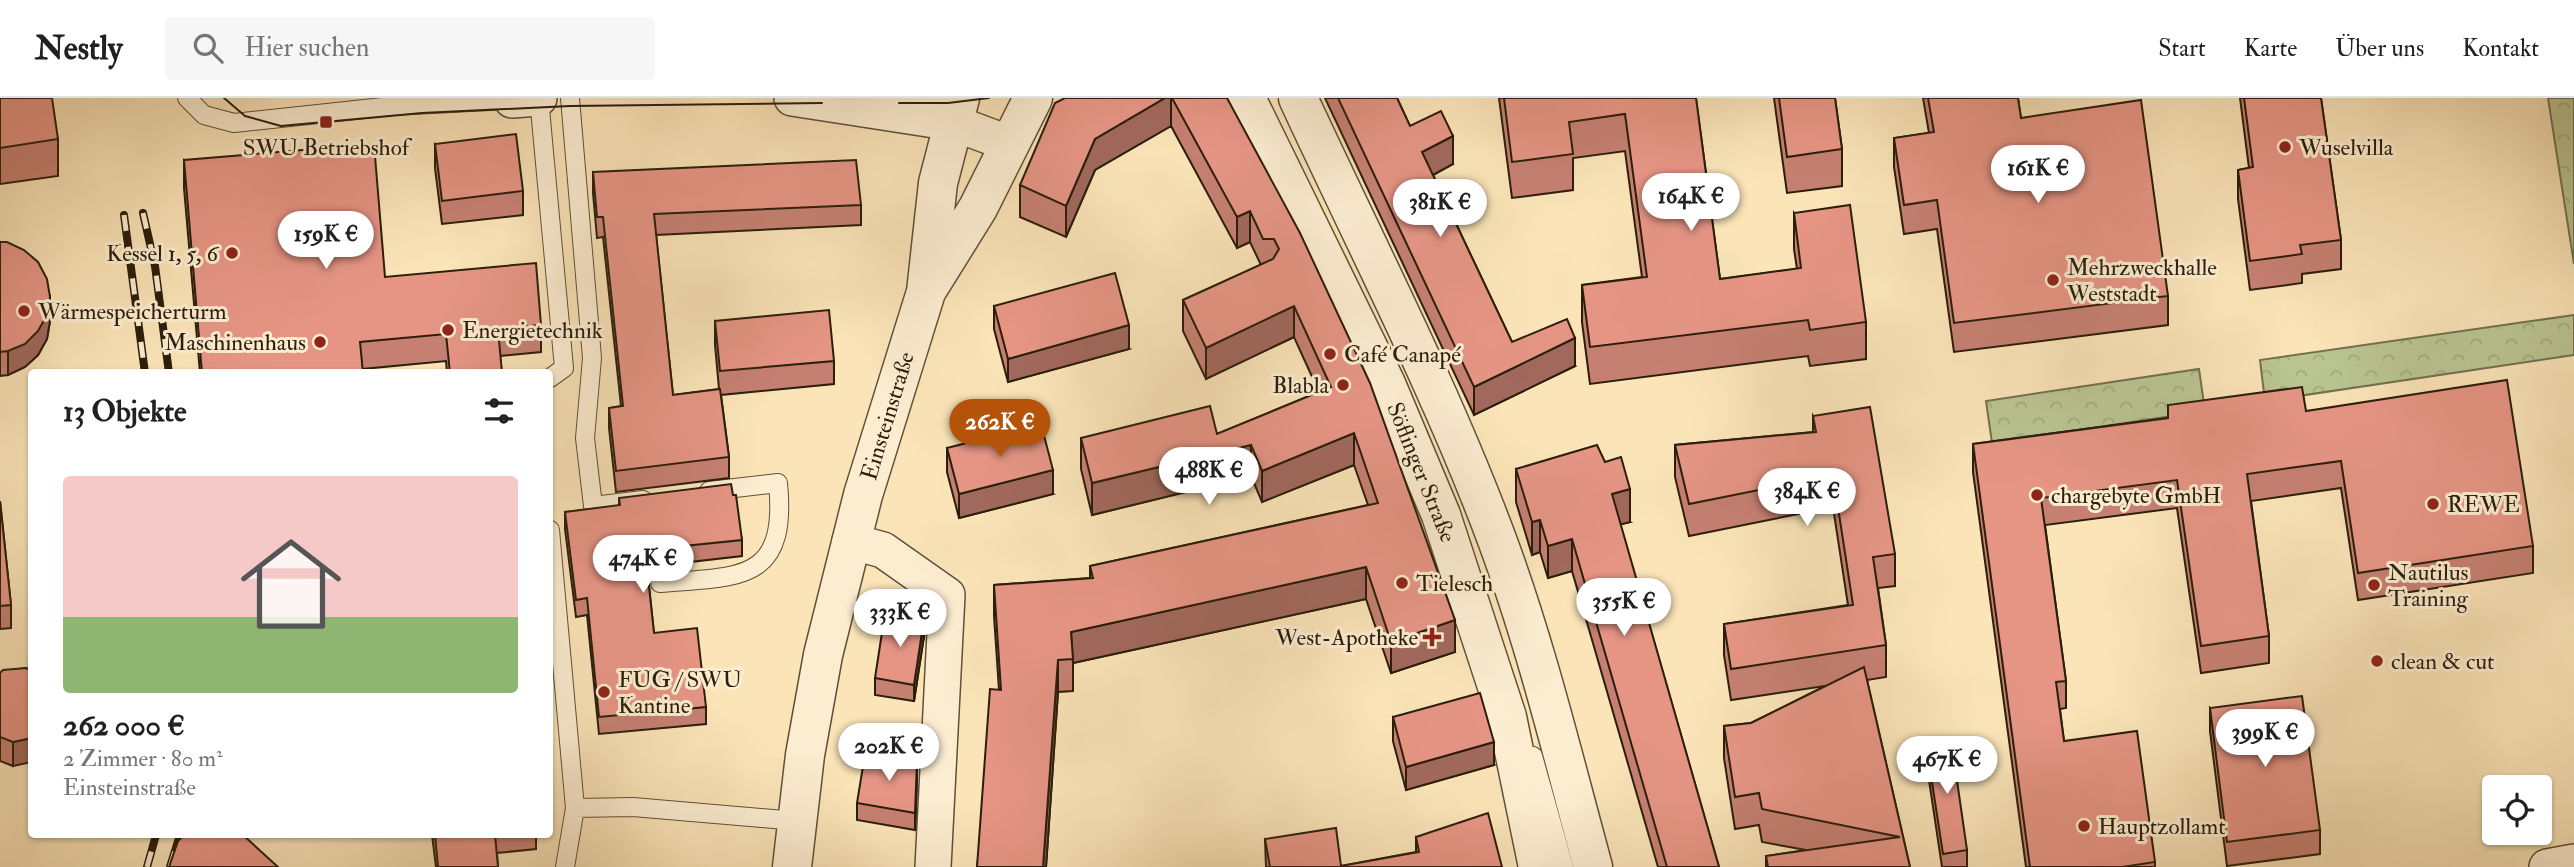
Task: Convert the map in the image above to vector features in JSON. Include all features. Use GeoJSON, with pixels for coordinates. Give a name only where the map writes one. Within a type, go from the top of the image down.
{"type":"FeatureCollection","features":[{"type":"Feature","properties":{"kind":"street","name":"Einsteinstraße"},"geometry":{"type":"LineString","coordinates":[[926,292],[967,228],[1033,98]]}},
{"type":"Feature","properties":{"kind":"street","name":"Söflinger Straße"},"geometry":{"type":"LineString","coordinates":[[1246,98],[1312,259],[1406,429],[1465,581],[1507,718],[1538,867]]}},
{"type":"Feature","properties":{"kind":"street","name":"Söflinger Straße"},"geometry":{"type":"LineString","coordinates":[[1298,98],[1447,416],[1497,538],[1526,627],[1594,867]]}},
{"type":"Feature","properties":{"kind":"street"},"geometry":{"type":"LineString","coordinates":[[807,101],[951,106],[1010,144]]}},
{"type":"Feature","properties":{"kind":"street","name":"Einsteinstraße"},"geometry":{"type":"LineString","coordinates":[[792,867],[796,821],[818,678],[850,541],[926,292],[938,183],[951,106]]}},
{"type":"Feature","properties":{"kind":"street"},"geometry":{"type":"LineString","coordinates":[[850,541],[883,550],[947,595],[933,867]]}},
{"type":"Feature","properties":{"kind":"street"},"geometry":{"type":"LineString","coordinates":[[2547,867],[2574,862]]}},
{"type":"Feature","properties":{"kind":"lane"},"geometry":{"type":"LineString","coordinates":[[187,98],[197,110],[212,119],[234,123],[392,106],[518,99],[564,368],[553,377]]}},
{"type":"Feature","properties":{"kind":"lane"},"geometry":{"type":"LineString","coordinates":[[570,98],[593,358],[585,438],[593,506],[659,498]]}},
{"type":"Feature","properties":{"kind":"lane"},"geometry":{"type":"LineString","coordinates":[[1265,98],[1406,393],[1447,487],[1498,631],[1564,867]]}},
{"type":"Feature","properties":{"kind":"lane"},"geometry":{"type":"LineString","coordinates":[[1280,98],[1424,399],[1465,496],[1523,668],[1578,867]]}},
{"type":"Feature","properties":{"kind":"lane"},"geometry":{"type":"LineString","coordinates":[[660,583],[738,576],[749,572],[761,562],[777,531],[778,483],[685,494]]}},
{"type":"Feature","properties":{"kind":"lane"},"geometry":{"type":"LineString","coordinates":[[553,563],[575,808],[565,867]]}},
{"type":"Feature","properties":{"kind":"lane"},"geometry":{"type":"LineString","coordinates":[[575,808],[633,807],[796,821]]}},
{"type":"Feature","properties":{"kind":"green space"},"geometry":{"type":"Polygon","coordinates":[[[2548,98],[2574,98],[2574,264],[2548,98]]]}},
{"type":"Feature","properties":{"kind":"green space"},"geometry":{"type":"Polygon","coordinates":[[[2574,315],[2574,355],[2265,401],[2260,360],[2574,315]]]}},
{"type":"Feature","properties":{"kind":"green space"},"geometry":{"type":"Polygon","coordinates":[[[2199,369],[2205,411],[1992,443],[1986,401],[2199,369]]]}},
{"type":"Feature","properties":{"kind":"building"},"geometry":{"type":"Polygon","coordinates":[[[0,98],[52,98],[58,139],[0,148],[0,98]]]}},
{"type":"Feature","properties":{"kind":"building"},"geometry":{"type":"Polygon","coordinates":[[[1065,98],[1165,98],[1095,139],[1066,206],[1020,185],[1055,103],[1065,98]]]}},
{"type":"Feature","properties":{"kind":"building"},"geometry":{"type":"Polygon","coordinates":[[[1172,98],[1227,98],[1300,233],[1370,383],[1455,620],[1391,642],[1366,567],[1071,632],[1073,659],[1058,660],[1043,867],[977,867],[990,689],[1001,690],[994,585],[1093,578],[1090,566],[1378,503],[1354,433],[1262,471],[1251,445],[1092,483],[1081,438],[1210,406],[1217,434],[1331,387],[1294,306],[1206,348],[1183,300],[1273,259],[1279,249],[1274,239],[1263,239],[1250,211],[1237,217],[1172,98]]]}},
{"type":"Feature","properties":{"kind":"building"},"geometry":{"type":"Polygon","coordinates":[[[1338,98],[1397,98],[1410,126],[1441,111],[1453,136],[1422,152],[1512,342],[1567,319],[1575,338],[1474,387],[1338,98]]]}},
{"type":"Feature","properties":{"kind":"building"},"geometry":{"type":"Polygon","coordinates":[[[1504,98],[1696,98],[1720,279],[1801,268],[1794,213],[1850,205],[1866,322],[1810,330],[1808,320],[1590,347],[1582,285],[1647,277],[1625,114],[1569,122],[1573,154],[1512,162],[1504,98]]]}},
{"type":"Feature","properties":{"kind":"building"},"geometry":{"type":"Polygon","coordinates":[[[1779,98],[1835,98],[1842,149],[1787,157],[1779,98]]]}},
{"type":"Feature","properties":{"kind":"building","name":"Mehrzweckhalle Weststadt"},"geometry":{"type":"Polygon","coordinates":[[[1928,98],[2018,98],[2021,118],[2141,100],[2168,296],[1954,323],[1937,200],[1904,205],[1894,138],[1934,132],[1928,98]]]}},
{"type":"Feature","properties":{"kind":"building","name":"Wuselvilla"},"geometry":{"type":"Polygon","coordinates":[[[2244,98],[2321,98],[2341,240],[2300,245],[2302,254],[2250,261],[2238,170],[2253,167],[2244,98]]]}},
{"type":"Feature","properties":{"kind":"building"},"geometry":{"type":"Polygon","coordinates":[[[516,134],[523,191],[442,201],[435,144],[516,134]]]}},
{"type":"Feature","properties":{"kind":"building"},"geometry":{"type":"Polygon","coordinates":[[[374,144],[385,277],[536,263],[541,325],[498,329],[502,369],[450,369],[446,334],[360,342],[363,369],[202,369],[184,160],[374,144]]]}},
{"type":"Feature","properties":{"kind":"building"},"geometry":{"type":"Polygon","coordinates":[[[856,160],[861,205],[654,214],[673,395],[720,389],[729,457],[616,471],[609,408],[623,406],[603,217],[597,217],[593,172],[856,160]]]}},
{"type":"Feature","properties":{"kind":"building","name":"Wärmespeicherturm"},"geometry":{"type":"Polygon","coordinates":[[[0,242],[7,242],[24,250],[38,262],[47,279],[50,297],[47,315],[38,331],[25,344],[0,352],[0,242]]]}},
{"type":"Feature","properties":{"kind":"building"},"geometry":{"type":"Polygon","coordinates":[[[1115,273],[1129,325],[1008,359],[994,306],[1115,273]]]}},
{"type":"Feature","properties":{"kind":"building"},"geometry":{"type":"Polygon","coordinates":[[[829,310],[834,361],[720,371],[715,321],[829,310]]]}},
{"type":"Feature","properties":{"kind":"building"},"geometry":{"type":"Polygon","coordinates":[[[2507,380],[2533,546],[2358,573],[2341,461],[2247,474],[2269,636],[2201,646],[2177,480],[2041,498],[2066,681],[2056,682],[2064,741],[2137,731],[2155,862],[2122,867],[2030,867],[1973,444],[2168,418],[2168,405],[2302,387],[2306,411],[2507,380]]]}},
{"type":"Feature","properties":{"kind":"building"},"geometry":{"type":"Polygon","coordinates":[[[1870,407],[1895,554],[1873,557],[1886,645],[1731,669],[1724,624],[1853,605],[1833,475],[1689,504],[1675,445],[1816,432],[1813,416],[1870,407]]]}},
{"type":"Feature","properties":{"kind":"building"},"geometry":{"type":"Polygon","coordinates":[[[1041,424],[1053,470],[959,494],[947,448],[1041,424]]]}},
{"type":"Feature","properties":{"kind":"building"},"geometry":{"type":"Polygon","coordinates":[[[1597,445],[1605,462],[1621,457],[1630,489],[1612,494],[1719,867],[1667,867],[1572,539],[1548,546],[1540,520],[1532,522],[1516,469],[1597,445]]]}},
{"type":"Feature","properties":{"kind":"building"},"geometry":{"type":"Polygon","coordinates":[[[731,484],[733,495],[736,495],[742,540],[645,550],[654,633],[697,628],[706,707],[599,717],[587,598],[576,600],[565,512],[620,505],[619,498],[731,484]]]}},
{"type":"Feature","properties":{"kind":"building"},"geometry":{"type":"Polygon","coordinates":[[[0,501],[11,605],[0,606],[0,501]]]}},
{"type":"Feature","properties":{"kind":"building"},"geometry":{"type":"Polygon","coordinates":[[[885,613],[924,619],[914,685],[875,678],[885,613]]]}},
{"type":"Feature","properties":{"kind":"building"},"geometry":{"type":"Polygon","coordinates":[[[1864,667],[1910,867],[1768,867],[1766,856],[1900,837],[1762,809],[1759,793],[1735,797],[1724,726],[1751,723],[1864,667]]]}},
{"type":"Feature","properties":{"kind":"building"},"geometry":{"type":"Polygon","coordinates":[[[28,669],[28,739],[13,742],[0,737],[0,673],[3,670],[28,669]]]}},
{"type":"Feature","properties":{"kind":"building"},"geometry":{"type":"Polygon","coordinates":[[[1480,693],[1494,742],[1406,767],[1393,717],[1480,693]]]}},
{"type":"Feature","properties":{"kind":"building"},"geometry":{"type":"Polygon","coordinates":[[[2302,696],[2320,830],[2227,842],[2210,708],[2302,696]]]}},
{"type":"Feature","properties":{"kind":"building"},"geometry":{"type":"Polygon","coordinates":[[[1951,739],[1967,850],[1943,854],[1926,743],[1951,739]]]}},
{"type":"Feature","properties":{"kind":"building"},"geometry":{"type":"Polygon","coordinates":[[[865,754],[917,762],[915,813],[857,803],[865,754]]]}},
{"type":"Feature","properties":{"kind":"building"},"geometry":{"type":"Polygon","coordinates":[[[1488,813],[1502,867],[1270,867],[1265,839],[1336,828],[1341,866],[1419,852],[1416,837],[1488,813]]]}},
{"type":"Feature","properties":{"kind":"building"},"geometry":{"type":"Polygon","coordinates":[[[181,838],[246,838],[278,867],[169,867],[181,838]]]}},
{"type":"Feature","properties":{"kind":"building"},"geometry":{"type":"Polygon","coordinates":[[[435,838],[495,838],[498,867],[438,867],[435,838]]]}},
{"type":"Feature","properties":{"kind":"tram line"},"geometry":{"type":"LineString","coordinates":[[224,98],[245,116],[281,126],[422,113],[570,106],[822,103]]}},
{"type":"Feature","properties":{"kind":"tram line"},"geometry":{"type":"LineString","coordinates":[[899,103],[948,103],[989,98]]}},
{"type":"Feature","properties":{"kind":"railway"},"geometry":{"type":"LineString","coordinates":[[143,213],[155,266],[168,369]]}},
{"type":"Feature","properties":{"kind":"railway"},"geometry":{"type":"LineString","coordinates":[[124,215],[144,369]]}},
{"type":"Feature","properties":{"kind":"railway"},"geometry":{"type":"LineString","coordinates":[[147,867],[155,838]]}},
{"type":"Feature","properties":{"kind":"railway"},"geometry":{"type":"LineString","coordinates":[[170,867],[179,838]]}},
{"type":"Feature","properties":{"kind":"place","name":"SWU Betriebshof"},"geometry":{"type":"Point","coordinates":[326,122]}},
{"type":"Feature","properties":{"kind":"place","name":"Wuselvilla"},"geometry":{"type":"Point","coordinates":[2285,147]}},
{"type":"Feature","properties":{"kind":"place","name":"Kessel 1, 5, 6"},"geometry":{"type":"Point","coordinates":[232,253]}},
{"type":"Feature","properties":{"kind":"place","name":"Mehrzweckhalle Weststadt"},"geometry":{"type":"Point","coordinates":[2053,280]}},
{"type":"Feature","properties":{"kind":"place","name":"Wärmespeicherturm"},"geometry":{"type":"Point","coordinates":[24,311]}},
{"type":"Feature","properties":{"kind":"place","name":"Energietechnik"},"geometry":{"type":"Point","coordinates":[448,330]}},
{"type":"Feature","properties":{"kind":"place","name":"Maschinenhaus"},"geometry":{"type":"Point","coordinates":[320,342]}},
{"type":"Feature","properties":{"kind":"place","name":"Café Canapé"},"geometry":{"type":"Point","coordinates":[1330,354]}},
{"type":"Feature","properties":{"kind":"place","name":"Blabla"},"geometry":{"type":"Point","coordinates":[1343,385]}},
{"type":"Feature","properties":{"kind":"place","name":"chargebyte GmbH"},"geometry":{"type":"Point","coordinates":[2037,495]}},
{"type":"Feature","properties":{"kind":"place","name":"REWE"},"geometry":{"type":"Point","coordinates":[2433,504]}},
{"type":"Feature","properties":{"kind":"place","name":"Tielesch"},"geometry":{"type":"Point","coordinates":[1402,583]}},
{"type":"Feature","properties":{"kind":"place","name":"Nautilus Training"},"geometry":{"type":"Point","coordinates":[2374,585]}},
{"type":"Feature","properties":{"kind":"place","name":"West-Apotheke"},"geometry":{"type":"Point","coordinates":[1432,637]}},
{"type":"Feature","properties":{"kind":"place","name":"clean & cut"},"geometry":{"type":"Point","coordinates":[2377,661]}},
{"type":"Feature","properties":{"kind":"place","name":"FUG / SWU Kantine"},"geometry":{"type":"Point","coordinates":[604,692]}},
{"type":"Feature","properties":{"kind":"place","name":"Hauptzollamt"},"geometry":{"type":"Point","coordinates":[2084,826]}}]}
